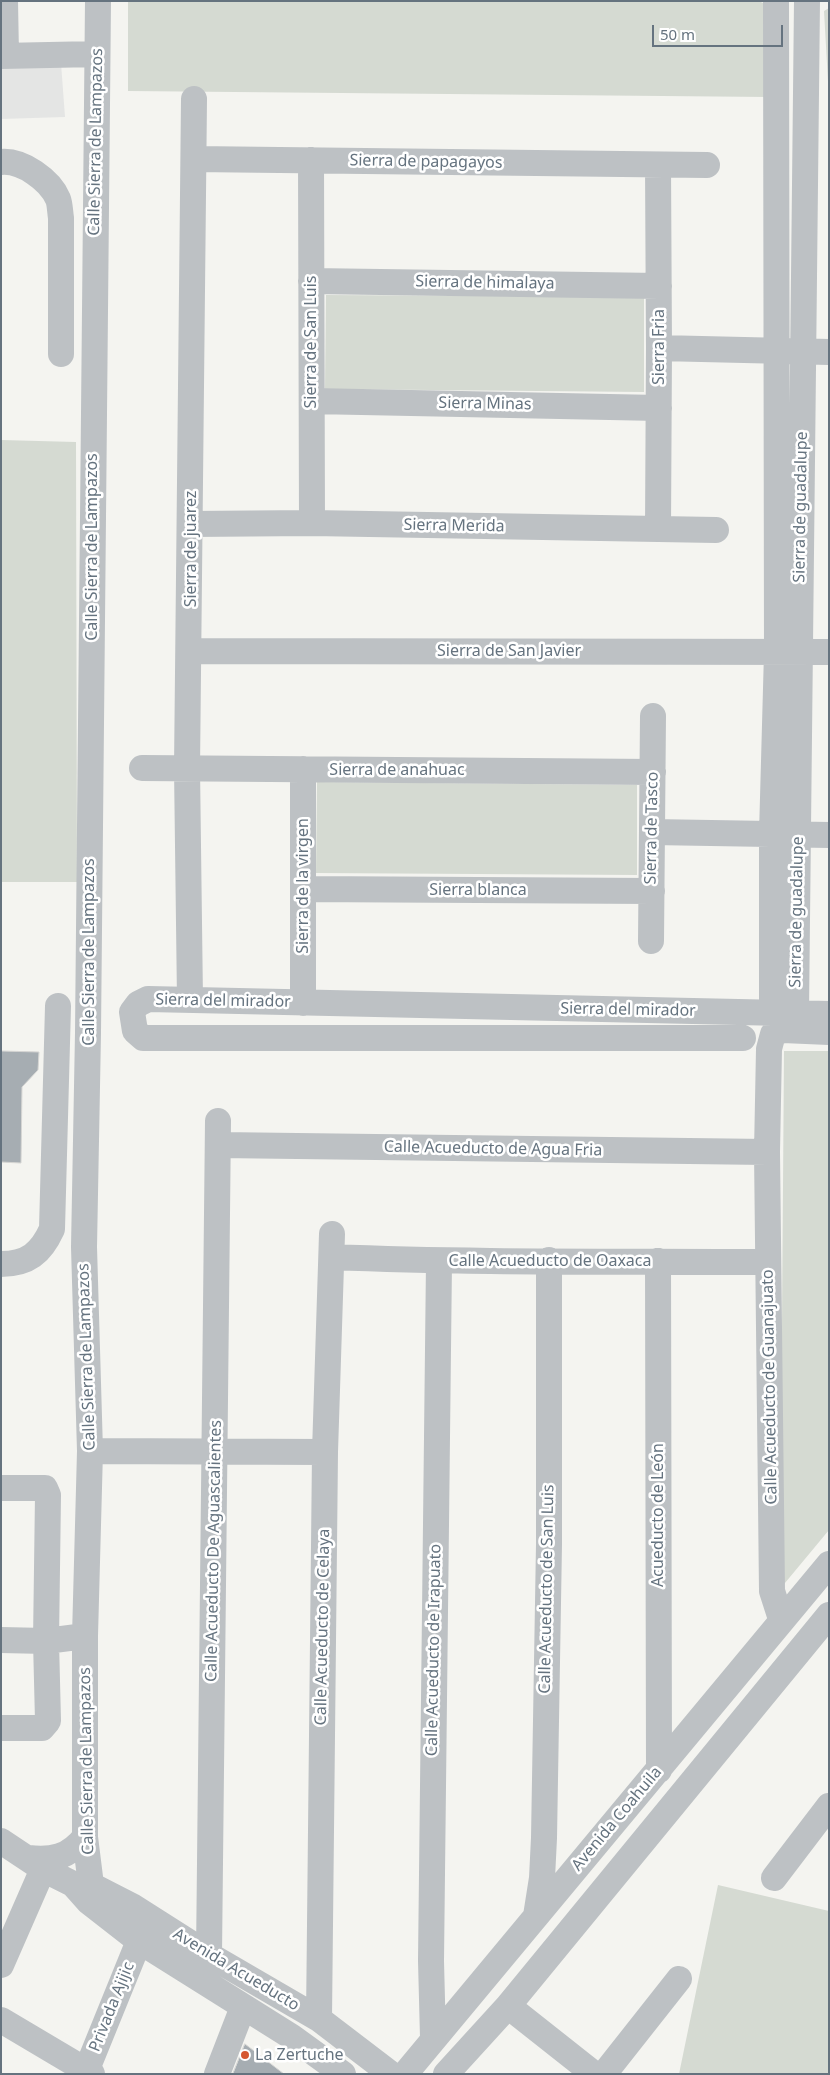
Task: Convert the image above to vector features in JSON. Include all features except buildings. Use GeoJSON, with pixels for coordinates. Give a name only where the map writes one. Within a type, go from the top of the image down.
{"type":"FeatureCollection","features":[{"type":"Feature","properties":{"kind":"street"},"geometry":{"type":"LineString","coordinates":[[5,1],[4,56],[97,54]]}},
{"type":"Feature","properties":{"kind":"street","name":"Calle Sierra de Lampazos"},"geometry":{"type":"LineString","coordinates":[[84,1890],[85,1636],[90,1451],[84,1247],[88,1034],[98,1]]}},
{"type":"Feature","properties":{"kind":"street","name":"Sierra de guadalupe"},"geometry":{"type":"LineString","coordinates":[[776,1],[776,352],[788,652],[799,834],[780,1020]]}},
{"type":"Feature","properties":{"kind":"street","name":"Sierra de guadalupe"},"geometry":{"type":"LineString","coordinates":[[780,1020],[772,834],[788,652],[803,352],[807,1]]}},
{"type":"Feature","properties":{"kind":"street","name":"Sierra de juarez"},"geometry":{"type":"LineString","coordinates":[[190,1000],[187,768],[190,651],[194,99]]}},
{"type":"Feature","properties":{"kind":"street","name":"Sierra de papagayos"},"geometry":{"type":"LineString","coordinates":[[194,159],[707,165]]}},
{"type":"Feature","properties":{"kind":"street","name":"Sierra de San Luis"},"geometry":{"type":"LineString","coordinates":[[311,160],[312,523]]}},
{"type":"Feature","properties":{"kind":"street"},"geometry":{"type":"LineString","coordinates":[[1,162],[16,164],[30,170],[48,185],[59,200],[61,218],[61,354]]}},
{"type":"Feature","properties":{"kind":"street","name":"Sierra Fria"},"geometry":{"type":"LineString","coordinates":[[658,164],[660,348],[658,529]]}},
{"type":"Feature","properties":{"kind":"street","name":"Sierra de himalaya"},"geometry":{"type":"LineString","coordinates":[[311,281],[659,286]]}},
{"type":"Feature","properties":{"kind":"street"},"geometry":{"type":"LineString","coordinates":[[660,348],[829,352]]}},
{"type":"Feature","properties":{"kind":"street","name":"Sierra Minas"},"geometry":{"type":"LineString","coordinates":[[312,401],[659,408]]}},
{"type":"Feature","properties":{"kind":"street","name":"Sierra Merida"},"geometry":{"type":"LineString","coordinates":[[191,524],[312,523],[716,530]]}},
{"type":"Feature","properties":{"kind":"street","name":"Sierra de San Javier"},"geometry":{"type":"LineString","coordinates":[[190,651],[829,652]]}},
{"type":"Feature","properties":{"kind":"street","name":"Sierra de Tasco"},"geometry":{"type":"LineString","coordinates":[[651,941],[653,716]]}},
{"type":"Feature","properties":{"kind":"street","name":"Sierra de anahuac"},"geometry":{"type":"LineString","coordinates":[[142,768],[653,772]]}},
{"type":"Feature","properties":{"kind":"street","name":"Sierra de la virgen"},"geometry":{"type":"LineString","coordinates":[[303,769],[303,1003]]}},
{"type":"Feature","properties":{"kind":"street"},"geometry":{"type":"LineString","coordinates":[[652,832],[829,835]]}},
{"type":"Feature","properties":{"kind":"street","name":"Sierra blanca"},"geometry":{"type":"LineString","coordinates":[[304,889],[652,891]]}},
{"type":"Feature","properties":{"kind":"street","name":"Sierra del mirador"},"geometry":{"type":"LineString","coordinates":[[743,1038],[537,1036],[143,1038],[134,1031],[132,1012],[138,1004],[148,999],[539,1009],[780,1020],[829,1014]]}},
{"type":"Feature","properties":{"kind":"street"},"geometry":{"type":"LineString","coordinates":[[1,1264],[15,1264],[28,1260],[38,1253],[52,1229],[58,1006]]}},
{"type":"Feature","properties":{"kind":"street"},"geometry":{"type":"LineString","coordinates":[[537,1036],[539,1009]]}},
{"type":"Feature","properties":{"kind":"street","name":"Sierra del mirador"},"geometry":{"type":"LineString","coordinates":[[780,1020],[783,1030],[829,1032]]}},
{"type":"Feature","properties":{"kind":"street","name":"Calle Acueducto de Guanajuato"},"geometry":{"type":"LineString","coordinates":[[780,1020],[769,1049],[767,1152],[772,1591],[781,1619]]}},
{"type":"Feature","properties":{"kind":"street","name":"Calle Acueducto de Agua Fria"},"geometry":{"type":"LineString","coordinates":[[218,1133],[767,1152]]}},
{"type":"Feature","properties":{"kind":"street","name":"Calle Acueducto De Aguascalientes"},"geometry":{"type":"LineString","coordinates":[[209,1954],[218,1133]]}},
{"type":"Feature","properties":{"kind":"street","name":"Calle Acueducto de Oaxaca"},"geometry":{"type":"LineString","coordinates":[[332,1246],[438,1262],[548,1260],[768,1262]]}},
{"type":"Feature","properties":{"kind":"street","name":"Calle Acueducto de Celaya"},"geometry":{"type":"LineString","coordinates":[[319,2019],[325,1452],[332,1246]]}},
{"type":"Feature","properties":{"kind":"street","name":"Calle Acueducto de San Luis"},"geometry":{"type":"LineString","coordinates":[[536,1917],[542,1878],[544,1838],[549,1544],[548,1260]]}},
{"type":"Feature","properties":{"kind":"street","name":"Acueducto de León"},"geometry":{"type":"LineString","coordinates":[[658,1261],[659,1770]]}},
{"type":"Feature","properties":{"kind":"street","name":"Calle Acueducto de Irapuato"},"geometry":{"type":"LineString","coordinates":[[434,2038],[431,1961],[438,1262]]}},
{"type":"Feature","properties":{"kind":"street"},"geometry":{"type":"LineString","coordinates":[[90,1451],[325,1452]]}},
{"type":"Feature","properties":{"kind":"street"},"geometry":{"type":"LineString","coordinates":[[1,1488],[45,1488],[48,1492],[47,1724],[42,1728],[1,1728]]}},
{"type":"Feature","properties":{"kind":"street","name":"Avenida Coahuila"},"geometry":{"type":"LineString","coordinates":[[405,2074],[659,1770],[781,1619],[829,1564]]}},
{"type":"Feature","properties":{"kind":"street","name":"Avenida Coahuila"},"geometry":{"type":"LineString","coordinates":[[446,2074],[508,2006],[829,1615]]}},
{"type":"Feature","properties":{"kind":"street"},"geometry":{"type":"LineString","coordinates":[[1,1640],[46,1640],[85,1636]]}},
{"type":"Feature","properties":{"kind":"street"},"geometry":{"type":"LineString","coordinates":[[774,1878],[829,1806]]}},
{"type":"Feature","properties":{"kind":"street"},"geometry":{"type":"LineString","coordinates":[[1,1965],[36,1863],[42,1860],[57,1858],[72,1851],[85,1837]]}},
{"type":"Feature","properties":{"kind":"street","name":"Avenida Acueducto"},"geometry":{"type":"LineString","coordinates":[[1,1841],[84,1890],[132,1906],[319,2019],[391,2074]]}},
{"type":"Feature","properties":{"kind":"street","name":"Avenida Acueducto"},"geometry":{"type":"LineString","coordinates":[[84,1890],[139,1941],[292,2037],[343,2074]]}},
{"type":"Feature","properties":{"kind":"street","name":"Privada Ajijic"},"geometry":{"type":"LineString","coordinates":[[88,2073],[139,1941]]}},
{"type":"Feature","properties":{"kind":"street"},"geometry":{"type":"LineString","coordinates":[[195,1976],[209,1954]]}},
{"type":"Feature","properties":{"kind":"street"},"geometry":{"type":"LineString","coordinates":[[604,2074],[679,1979]]}},
{"type":"Feature","properties":{"kind":"street"},"geometry":{"type":"LineString","coordinates":[[508,2006],[594,2074]]}},
{"type":"Feature","properties":{"kind":"street"},"geometry":{"type":"LineString","coordinates":[[218,2074],[243,2007]]}},
{"type":"Feature","properties":{"kind":"street"},"geometry":{"type":"LineString","coordinates":[[1,2020],[88,2073]]}},
{"type":"Feature","properties":{"kind":"shaded area"},"geometry":{"type":"Polygon","coordinates":[[[128,1],[758,1],[766,4],[769,97],[128,91],[128,1]]]}},
{"type":"Feature","properties":{"kind":"shaded area"},"geometry":{"type":"Polygon","coordinates":[[[829,8],[829,99],[824,11],[829,8]]]}},
{"type":"Feature","properties":{"kind":"shaded area"},"geometry":{"type":"Polygon","coordinates":[[[61,63],[65,117],[1,119],[1,65],[61,63]]]}},
{"type":"Feature","properties":{"kind":"shaded area"},"geometry":{"type":"Polygon","coordinates":[[[326,295],[644,297],[644,392],[325,389],[326,295]]]}},
{"type":"Feature","properties":{"kind":"shaded area"},"geometry":{"type":"Polygon","coordinates":[[[1,440],[76,442],[77,882],[1,882],[1,440]]]}},
{"type":"Feature","properties":{"kind":"shaded area"},"geometry":{"type":"Polygon","coordinates":[[[317,782],[637,785],[637,875],[316,873],[317,782]]]}},
{"type":"Feature","properties":{"kind":"shaded area"},"geometry":{"type":"Polygon","coordinates":[[[784,1051],[829,1051],[829,1530],[780,1589],[784,1051]]]}},
{"type":"Feature","properties":{"kind":"shaded area"},"geometry":{"type":"Polygon","coordinates":[[[718,1885],[829,1911],[829,2074],[679,2074],[718,1885]]]}},
{"type":"Feature","properties":{"kind":"place","name":"La Zertuche"},"geometry":{"type":"Point","coordinates":[245,2055]}}]}
